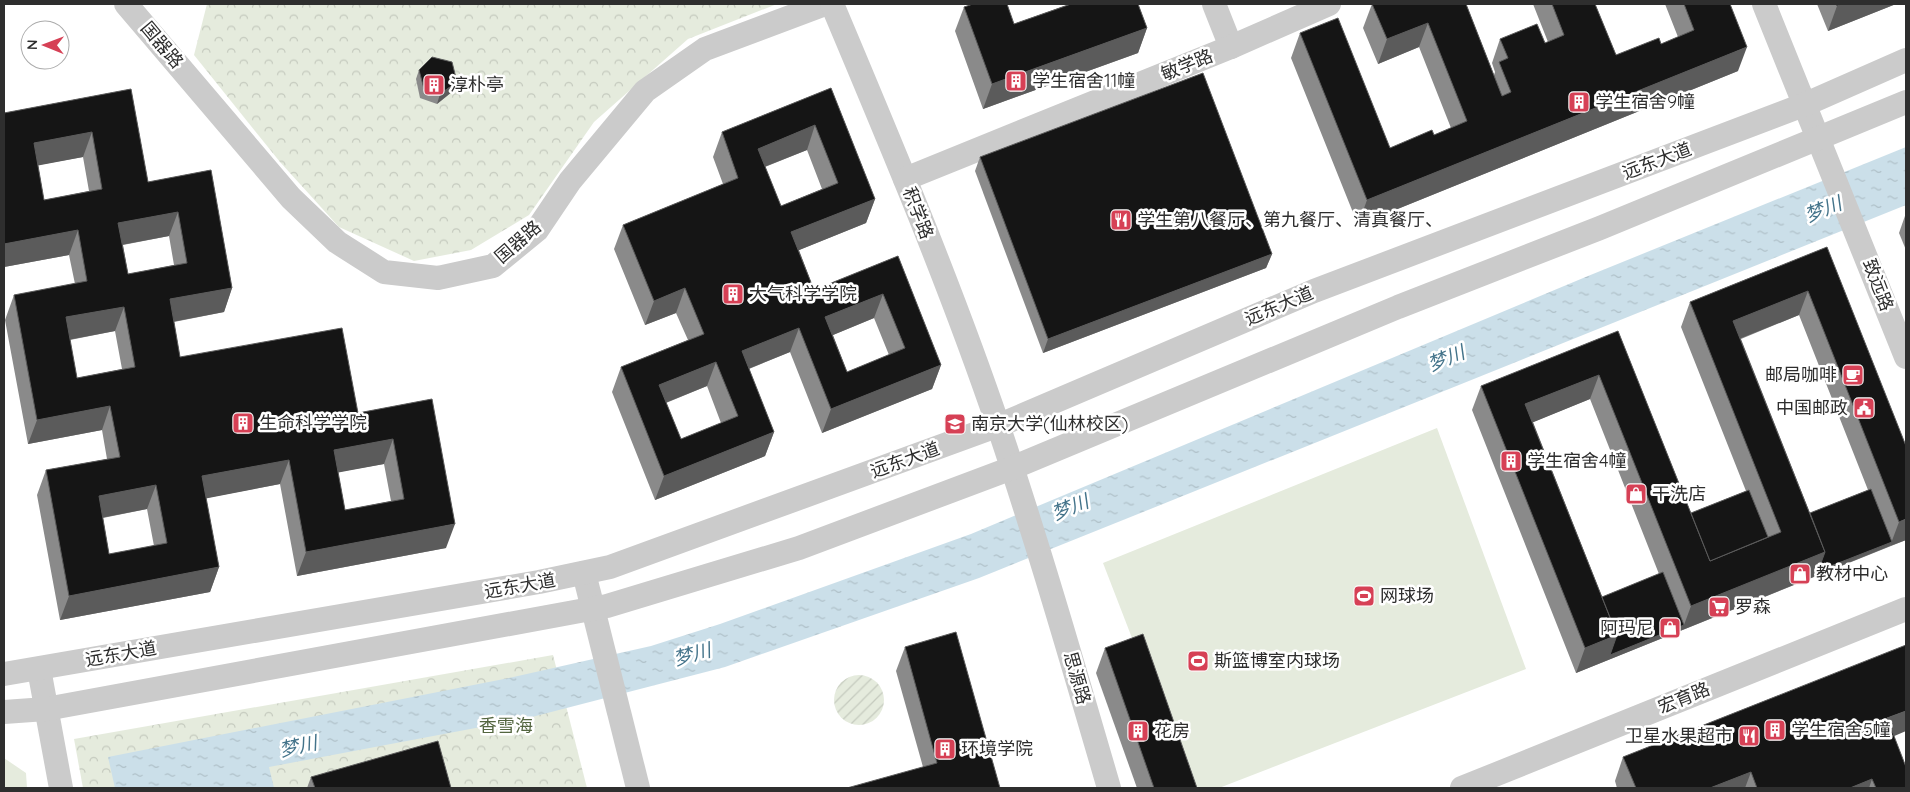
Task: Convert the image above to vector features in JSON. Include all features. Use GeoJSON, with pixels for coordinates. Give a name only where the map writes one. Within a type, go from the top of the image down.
{"type":"FeatureCollection","features":[{"type":"Feature","properties":{"kind":"street","name":"国器路"},"geometry":{"type":"LineString","coordinates":[[126,4],[291,198],[337,242],[384,272],[438,278],[493,266],[537,230],[570,181],[645,91],[705,49],[825,4]]}},
{"type":"Feature","properties":{"kind":"street","name":"积学路"},"geometry":{"type":"LineString","coordinates":[[832,4],[905,179],[998,426],[1020,492]]}},
{"type":"Feature","properties":{"kind":"street"},"geometry":{"type":"LineString","coordinates":[[1214,4],[1231,47]]}},
{"type":"Feature","properties":{"kind":"street","name":"敏学路"},"geometry":{"type":"LineString","coordinates":[[905,179],[1231,47],[1329,4]]}},
{"type":"Feature","properties":{"kind":"street","name":"致远路"},"geometry":{"type":"LineString","coordinates":[[1764,4],[1806,104],[1818,139],[1906,357]]}},
{"type":"Feature","properties":{"kind":"street","name":"远东大道"},"geometry":{"type":"LineString","coordinates":[[4,674],[610,567],[998,426],[1314,291],[1806,104],[1906,60]]}},
{"type":"Feature","properties":{"kind":"street","name":"远东大道"},"geometry":{"type":"LineString","coordinates":[[4,712],[46,709],[594,609],[799,548],[1012,468],[1398,307],[1906,102]]}},
{"type":"Feature","properties":{"kind":"street","name":"思源路"},"geometry":{"type":"LineString","coordinates":[[1020,492],[1045,568],[1109,788]]}},
{"type":"Feature","properties":{"kind":"street"},"geometry":{"type":"LineString","coordinates":[[584,573],[638,788]]}},
{"type":"Feature","properties":{"kind":"street","name":"宏育路"},"geometry":{"type":"LineString","coordinates":[[1462,788],[1906,609]]}},
{"type":"Feature","properties":{"kind":"street"},"geometry":{"type":"LineString","coordinates":[[39,669],[61,788]]}},
{"type":"Feature","properties":{"kind":"green space"},"geometry":{"type":"Polygon","coordinates":[[[207,4],[777,4],[688,39],[594,122],[529,215],[471,250],[414,261],[339,227],[280,162],[194,55],[207,4]]]}},
{"type":"Feature","properties":{"kind":"green space","name":"网球场"},"geometry":{"type":"Polygon","coordinates":[[[1437,428],[1526,669],[1219,788],[1190,788],[1103,563],[1437,428]]]}},
{"type":"Feature","properties":{"kind":"green space","name":"香雪海"},"geometry":{"type":"Polygon","coordinates":[[[553,655],[587,788],[83,788],[74,739],[553,655]]]}},
{"type":"Feature","properties":{"kind":"green space"},"geometry":{"type":"Polygon","coordinates":[[[854,675],[864,675],[877,682],[884,695],[884,705],[877,718],[864,725],[854,725],[845,721],[838,714],[834,705],[834,695],[838,686],[845,679],[854,675]]]}},
{"type":"Feature","properties":{"kind":"green space"},"geometry":{"type":"Polygon","coordinates":[[[4,758],[26,773],[27,788],[4,788],[4,758]]]}},
{"type":"Feature","properties":{"kind":"water","name":"梦川"},"geometry":{"type":"Polygon","coordinates":[[[1906,147],[1906,205],[979,578],[725,667],[528,718],[269,767],[274,788],[115,788],[108,757],[509,678],[651,646],[720,624],[971,534],[1588,276],[1906,147]]]}},
{"type":"Feature","properties":{"kind":"building"},"geometry":{"type":"Polygon","coordinates":[[[973,4],[1007,4],[1014,24],[1071,4],[1138,4],[1147,28],[992,84],[964,7],[973,4]]]}},
{"type":"Feature","properties":{"kind":"building","name":"学生宿舍9幢"},"geometry":{"type":"Polygon","coordinates":[[[1372,4],[1466,4],[1502,96],[1511,92],[1499,62],[1508,58],[1500,39],[1537,24],[1545,43],[1564,35],[1552,4],[1595,4],[1616,55],[1659,38],[1661,44],[1694,30],[1684,4],[1730,4],[1747,47],[1367,200],[1300,33],[1338,18],[1390,148],[1432,130],[1434,135],[1467,121],[1428,23],[1387,39],[1372,4]]]}},
{"type":"Feature","properties":{"kind":"building","name":"淳朴亭"},"geometry":{"type":"Polygon","coordinates":[[[432,57],[452,62],[457,82],[440,94],[424,89],[419,70],[432,57]]]}},
{"type":"Feature","properties":{"kind":"building","name":"学生第八餐厅、第九餐厅、清真餐厅、"},"geometry":{"type":"Polygon","coordinates":[[[1203,73],[1272,254],[1048,339],[980,157],[1203,73]]]}},
{"type":"Feature","properties":{"kind":"building"},"geometry":{"type":"Polygon","coordinates":[[[831,88],[875,199],[791,232],[814,290],[898,256],[941,365],[831,409],[799,328],[742,351],[774,432],[664,476],[621,367],[704,334],[685,288],[654,301],[623,225],[738,178],[722,132],[831,88]],[[815,125],[758,149],[781,206],[838,183],[815,125]],[[883,294],[825,317],[847,372],[905,348],[883,294]],[[716,362],[659,385],[681,439],[738,416],[716,362]]]}},
{"type":"Feature","properties":{"kind":"building"},"geometry":{"type":"Polygon","coordinates":[[[131,89],[148,182],[211,170],[232,288],[170,299],[180,357],[342,328],[358,413],[432,399],[455,524],[306,552],[289,460],[202,476],[219,567],[69,596],[46,470],[120,457],[110,406],[37,420],[14,295],[87,281],[78,230],[4,244],[4,113],[131,89]],[[92,132],[34,143],[44,200],[102,189],[92,132]],[[178,212],[118,223],[128,274],[187,263],[178,212]],[[124,307],[66,317],[77,378],[135,367],[124,307]],[[393,439],[334,450],[345,510],[404,499],[393,439]],[[156,485],[99,496],[109,554],[167,543],[156,485]]]}},
{"type":"Feature","properties":{"kind":"building"},"geometry":{"type":"Polygon","coordinates":[[[1827,247],[1906,446],[1906,519],[1899,522],[1808,291],[1733,321],[1825,552],[1691,606],[1599,375],[1525,404],[1617,635],[1585,648],[1481,386],[1618,331],[1710,561],[1781,532],[1690,302],[1827,247]]]}},
{"type":"Feature","properties":{"kind":"building"},"geometry":{"type":"Polygon","coordinates":[[[1871,489],[1892,542],[1818,571],[1825,552],[1810,513],[1871,489]]]}},
{"type":"Feature","properties":{"kind":"building"},"geometry":{"type":"Polygon","coordinates":[[[1749,490],[1768,537],[1710,561],[1691,513],[1749,490]]]}},
{"type":"Feature","properties":{"kind":"building"},"geometry":{"type":"Polygon","coordinates":[[[1663,572],[1684,625],[1610,655],[1617,635],[1602,597],[1663,572]]]}},
{"type":"Feature","properties":{"kind":"building"},"geometry":{"type":"Polygon","coordinates":[[[956,632],[1000,788],[847,788],[937,763],[905,647],[956,632]]]}},
{"type":"Feature","properties":{"kind":"building"},"geometry":{"type":"Polygon","coordinates":[[[1143,634],[1197,788],[1154,788],[1105,648],[1143,634]]]}},
{"type":"Feature","properties":{"kind":"building"},"geometry":{"type":"Polygon","coordinates":[[[1906,645],[1906,711],[1887,718],[1906,767],[1906,788],[1876,788],[1872,779],[1850,788],[1757,788],[1751,772],[1710,788],[1636,788],[1623,757],[1906,645]]]}},
{"type":"Feature","properties":{"kind":"building"},"geometry":{"type":"Polygon","coordinates":[[[438,741],[451,788],[315,788],[311,777],[438,741]]]}},
{"type":"Feature","properties":{"kind":"place","name":"学生宿舍11幢"},"geometry":{"type":"Point","coordinates":[1016,81]}},
{"type":"Feature","properties":{"kind":"place","name":"淳朴亭"},"geometry":{"type":"Point","coordinates":[434,85]}},
{"type":"Feature","properties":{"kind":"place","name":"学生宿舍9幢"},"geometry":{"type":"Point","coordinates":[1579,102]}},
{"type":"Feature","properties":{"kind":"place","name":"学生第八餐厅、第九餐厅、清真餐厅、"},"geometry":{"type":"Point","coordinates":[1121,220]}},
{"type":"Feature","properties":{"kind":"place","name":"大气科学学院"},"geometry":{"type":"Point","coordinates":[733,294]}},
{"type":"Feature","properties":{"kind":"place","name":"邮局咖啡"},"geometry":{"type":"Point","coordinates":[1853,375]}},
{"type":"Feature","properties":{"kind":"place","name":"中国邮政"},"geometry":{"type":"Point","coordinates":[1864,408]}},
{"type":"Feature","properties":{"kind":"place","name":"生命科学学院"},"geometry":{"type":"Point","coordinates":[243,423]}},
{"type":"Feature","properties":{"kind":"place","name":"南京大学(仙林校区)"},"geometry":{"type":"Point","coordinates":[955,424]}},
{"type":"Feature","properties":{"kind":"place","name":"学生宿舍4幢"},"geometry":{"type":"Point","coordinates":[1511,461]}},
{"type":"Feature","properties":{"kind":"place","name":"干洗店"},"geometry":{"type":"Point","coordinates":[1636,494]}},
{"type":"Feature","properties":{"kind":"place","name":"教材中心"},"geometry":{"type":"Point","coordinates":[1800,574]}},
{"type":"Feature","properties":{"kind":"place","name":"网球场"},"geometry":{"type":"Point","coordinates":[1364,596]}},
{"type":"Feature","properties":{"kind":"place","name":"罗森"},"geometry":{"type":"Point","coordinates":[1719,607]}},
{"type":"Feature","properties":{"kind":"place","name":"阿玛尼"},"geometry":{"type":"Point","coordinates":[1670,628]}},
{"type":"Feature","properties":{"kind":"place","name":"斯篮博室内球场"},"geometry":{"type":"Point","coordinates":[1198,661]}},
{"type":"Feature","properties":{"kind":"place","name":"学生宿舍5幢"},"geometry":{"type":"Point","coordinates":[1775,730]}},
{"type":"Feature","properties":{"kind":"place","name":"花房"},"geometry":{"type":"Point","coordinates":[1138,731]}},
{"type":"Feature","properties":{"kind":"place","name":"卫星水果超市"},"geometry":{"type":"Point","coordinates":[1749,736]}},
{"type":"Feature","properties":{"kind":"place","name":"环境学院"},"geometry":{"type":"Point","coordinates":[945,749]}}]}
